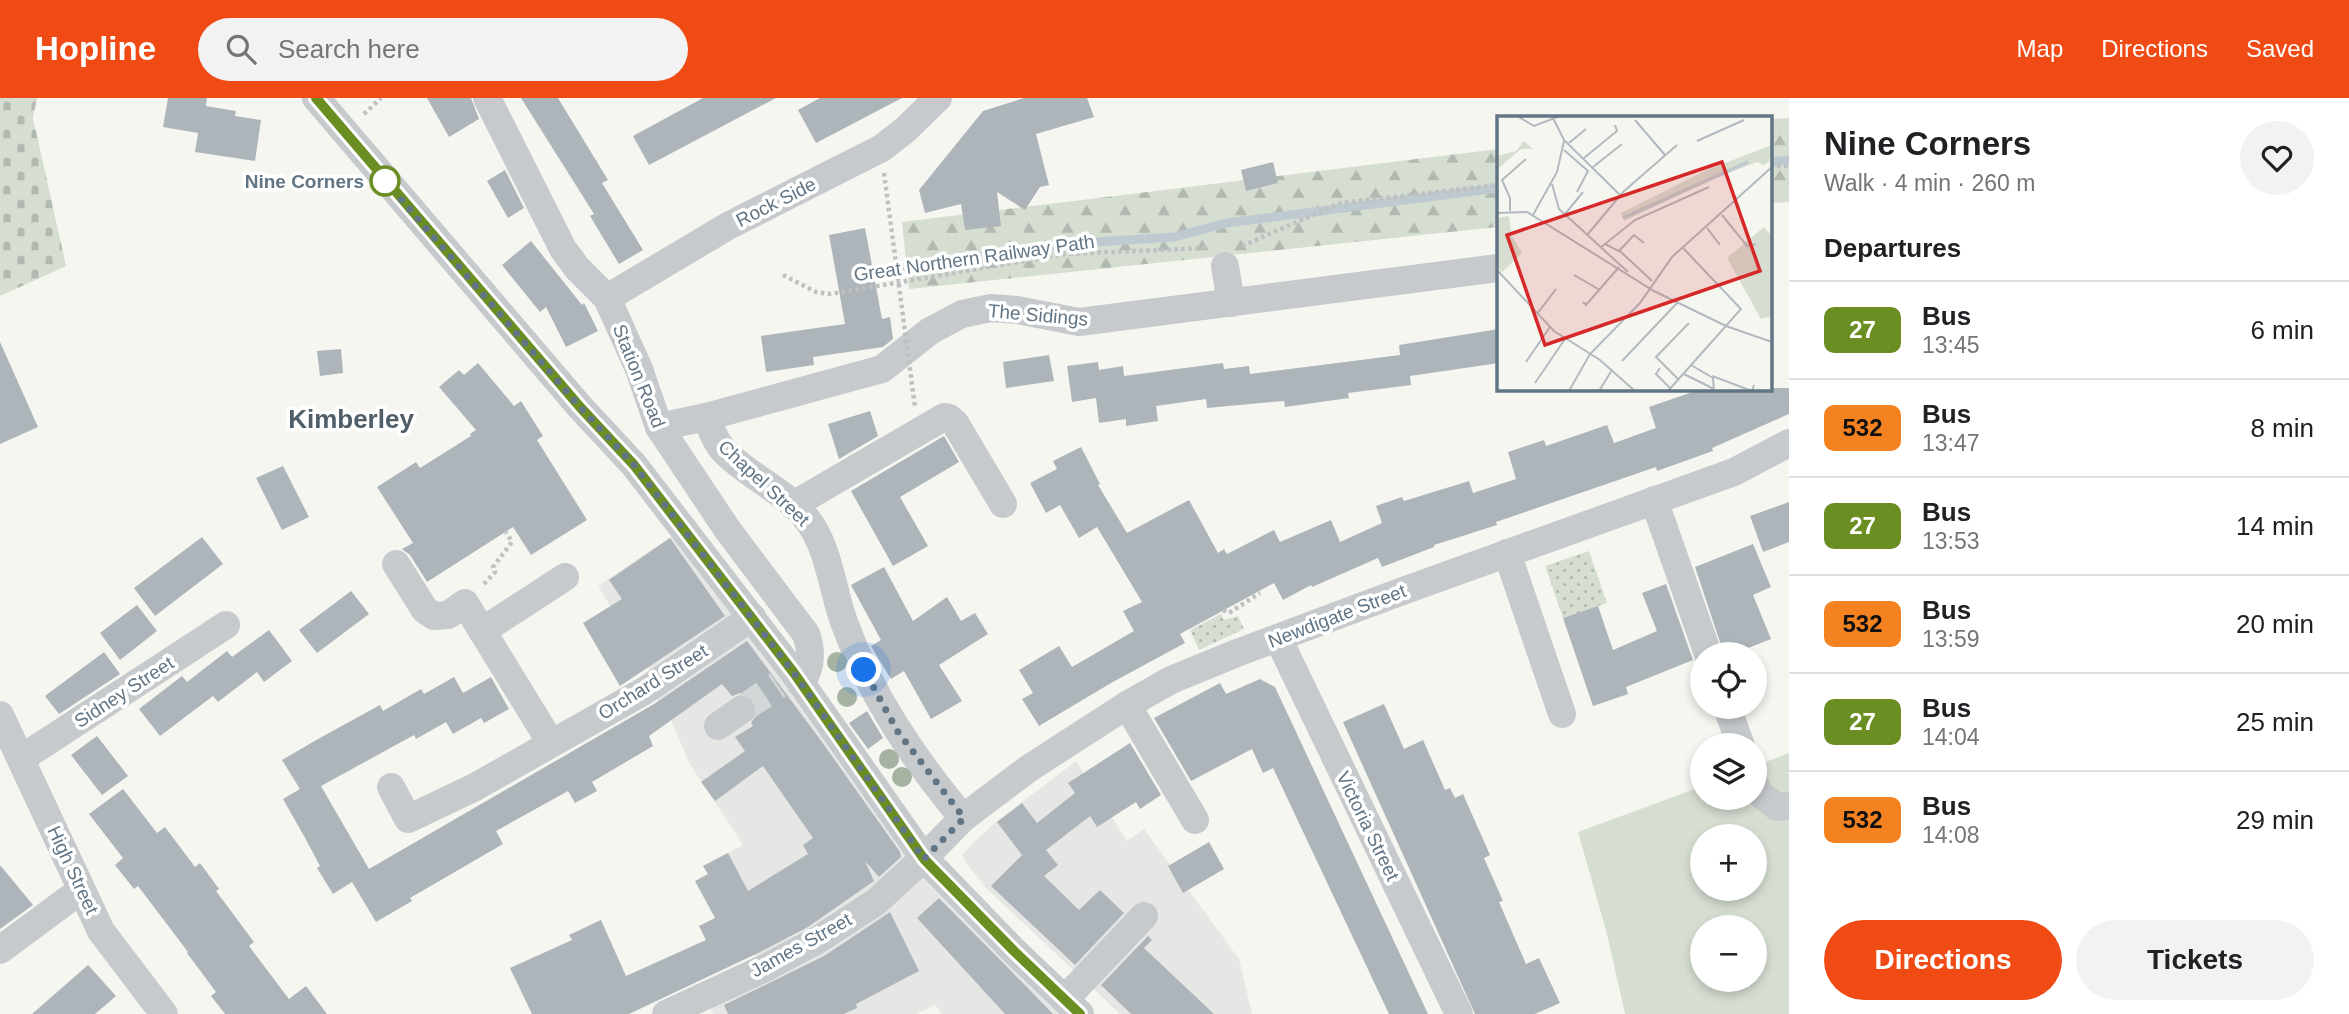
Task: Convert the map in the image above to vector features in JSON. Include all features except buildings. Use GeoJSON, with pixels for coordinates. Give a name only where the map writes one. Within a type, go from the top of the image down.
{"type":"FeatureCollection","features":[{"type":"Feature","properties":{"kind":"street"},"geometry":{"type":"LineString","coordinates":[[316,98],[527,346],[634,465],[752,617],[791,681],[924,859],[1014,951],[1073,1007],[1144,916]]}},
{"type":"Feature","properties":{"kind":"street","name":"Station Road"},"geometry":{"type":"LineString","coordinates":[[487,98],[563,249],[607,298],[639,369],[659,427],[727,528],[806,634],[810,647],[806,676],[791,681]]}},
{"type":"Feature","properties":{"kind":"street","name":"Rock Side"},"geometry":{"type":"LineString","coordinates":[[607,298],[728,226],[882,148],[938,98]]}},
{"type":"Feature","properties":{"kind":"street"},"geometry":{"type":"LineString","coordinates":[[1223,254],[1231,303]]}},
{"type":"Feature","properties":{"kind":"street","name":"The Sidings"},"geometry":{"type":"LineString","coordinates":[[659,427],[706,417],[882,369],[930,331],[962,314],[991,308],[1017,310],[1079,322],[1497,268]]}},
{"type":"Feature","properties":{"kind":"street","name":"Chapel Street"},"geometry":{"type":"LineString","coordinates":[[706,417],[724,452],[793,505],[820,538],[845,624],[881,704],[898,732],[964,818]]}},
{"type":"Feature","properties":{"kind":"street"},"geometry":{"type":"LineString","coordinates":[[793,505],[944,417],[955,423],[1003,504]]}},
{"type":"Feature","properties":{"kind":"street","name":"Newdigate Street"},"geometry":{"type":"LineString","coordinates":[[924,859],[964,818],[1028,769],[1171,680],[1507,553],[1734,472],[1789,443]]}},
{"type":"Feature","properties":{"kind":"street"},"geometry":{"type":"LineString","coordinates":[[1654,500],[1704,642]]}},
{"type":"Feature","properties":{"kind":"street"},"geometry":{"type":"LineString","coordinates":[[1507,553],[1562,714]]}},
{"type":"Feature","properties":{"kind":"street"},"geometry":{"type":"LineString","coordinates":[[397,564],[425,610],[434,616],[448,615],[465,603],[551,743]]}},
{"type":"Feature","properties":{"kind":"street"},"geometry":{"type":"LineString","coordinates":[[482,631],[565,577]]}},
{"type":"Feature","properties":{"kind":"street","name":"Orchard Street"},"geometry":{"type":"LineString","coordinates":[[391,787],[408,819],[475,787],[646,690],[752,617]]}},
{"type":"Feature","properties":{"kind":"street","name":"Sidney Street"},"geometry":{"type":"LineString","coordinates":[[22,758],[226,625]]}},
{"type":"Feature","properties":{"kind":"street","name":"Victoria Street"},"geometry":{"type":"LineString","coordinates":[[1278,638],[1459,1014]]}},
{"type":"Feature","properties":{"kind":"street"},"geometry":{"type":"LineString","coordinates":[[1127,705],[1195,820]]}},
{"type":"Feature","properties":{"kind":"street","name":"High Street"},"geometry":{"type":"LineString","coordinates":[[0,715],[101,931],[164,1014]]}},
{"type":"Feature","properties":{"kind":"street"},"geometry":{"type":"LineString","coordinates":[[1767,799],[1777,807],[1789,806]]}},
{"type":"Feature","properties":{"kind":"street","name":"James Street"},"geometry":{"type":"LineString","coordinates":[[666,1014],[816,941],[876,902],[924,859]]}},
{"type":"Feature","properties":{"kind":"street"},"geometry":{"type":"LineString","coordinates":[[0,950],[81,890]]}},
{"type":"Feature","properties":{"kind":"path"},"geometry":{"type":"LineString","coordinates":[[375,104],[381,98]]}},
{"type":"Feature","properties":{"kind":"path"},"geometry":{"type":"LineString","coordinates":[[884,173],[915,407]]}},
{"type":"Feature","properties":{"kind":"path","name":"Great Northern Railway Path"},"geometry":{"type":"LineString","coordinates":[[783,275],[816,292],[830,293],[1066,254],[1223,254],[1340,203],[1497,185]]}},
{"type":"Feature","properties":{"kind":"path"},"geometry":{"type":"LineString","coordinates":[[465,603],[495,572],[493,567],[512,542],[506,531]]}},
{"type":"Feature","properties":{"kind":"path"},"geometry":{"type":"LineString","coordinates":[[1223,610],[1229,613],[1260,593]]}},
{"type":"Feature","properties":{"kind":"shaded area"},"geometry":{"type":"Polygon","coordinates":[[[675,534],[1068,1014],[942,1014],[935,1005],[916,1014],[713,1014],[710,1008],[756,957],[703,866],[743,845],[689,763],[671,720],[657,700],[668,691],[650,671],[598,586],[675,534]]]}},
{"type":"Feature","properties":{"kind":"shaded area"},"geometry":{"type":"Polygon","coordinates":[[[1076,761],[1127,841],[1144,829],[1239,959],[1252,1014],[1120,1014],[988,890],[967,864],[962,855],[974,842],[997,821],[1076,761]]]}},
{"type":"Feature","properties":{"kind":"green space"},"geometry":{"type":"Polygon","coordinates":[[[0,98],[37,98],[33,118],[66,266],[0,296],[0,98]]]}},
{"type":"Feature","properties":{"kind":"green space"},"geometry":{"type":"Polygon","coordinates":[[[1789,118],[1789,202],[1772,203],[1772,119],[1789,118]]]}},
{"type":"Feature","properties":{"kind":"green space"},"geometry":{"type":"Polygon","coordinates":[[[1497,149],[1497,227],[909,289],[902,222],[1497,149]]]}},
{"type":"Feature","properties":{"kind":"green space"},"geometry":{"type":"Polygon","coordinates":[[[1589,551],[1607,603],[1563,618],[1545,566],[1589,551]]]}},
{"type":"Feature","properties":{"kind":"green space"},"geometry":{"type":"Polygon","coordinates":[[[1221,614],[1224,620],[1238,616],[1244,629],[1199,650],[1190,630],[1221,614]]]}},
{"type":"Feature","properties":{"kind":"green space"},"geometry":{"type":"Polygon","coordinates":[[[1789,753],[1789,1014],[1625,1014],[1607,934],[1578,832],[1690,791],[1690,810],[1767,810],[1767,761],[1789,753]]]}},
{"type":"Feature","properties":{"kind":"waterway"},"geometry":{"type":"LineString","coordinates":[[1772,162],[1789,160]]}},
{"type":"Feature","properties":{"kind":"waterway"},"geometry":{"type":"LineString","coordinates":[[906,267],[1064,244],[1174,237],[1227,223],[1497,188]]}},
{"type":"Feature","properties":{"kind":"tunnel"},"geometry":{"type":"LineString","coordinates":[[741,710],[778,685]]}},
{"type":"Feature","properties":{"kind":"bus line","name":"27"},"geometry":{"type":"LineString","coordinates":[[316,98],[580,407],[634,465],[794,673],[924,859],[1080,1014]]}},
{"type":"Feature","properties":{"kind":"place","name":"Nine Corners"},"geometry":{"type":"Point","coordinates":[385,181]}},
{"type":"Feature","properties":{"kind":"district","name":"Kimberley"},"geometry":{"type":"Point","coordinates":[351,419]}},
{"type":"Feature","properties":{"kind":"route"},"geometry":{"type":"LineString","coordinates":[[385,181],[381,176],[580,407],[634,465],[794,673],[924,859],[964,818],[898,732],[864,670]]}}]}
